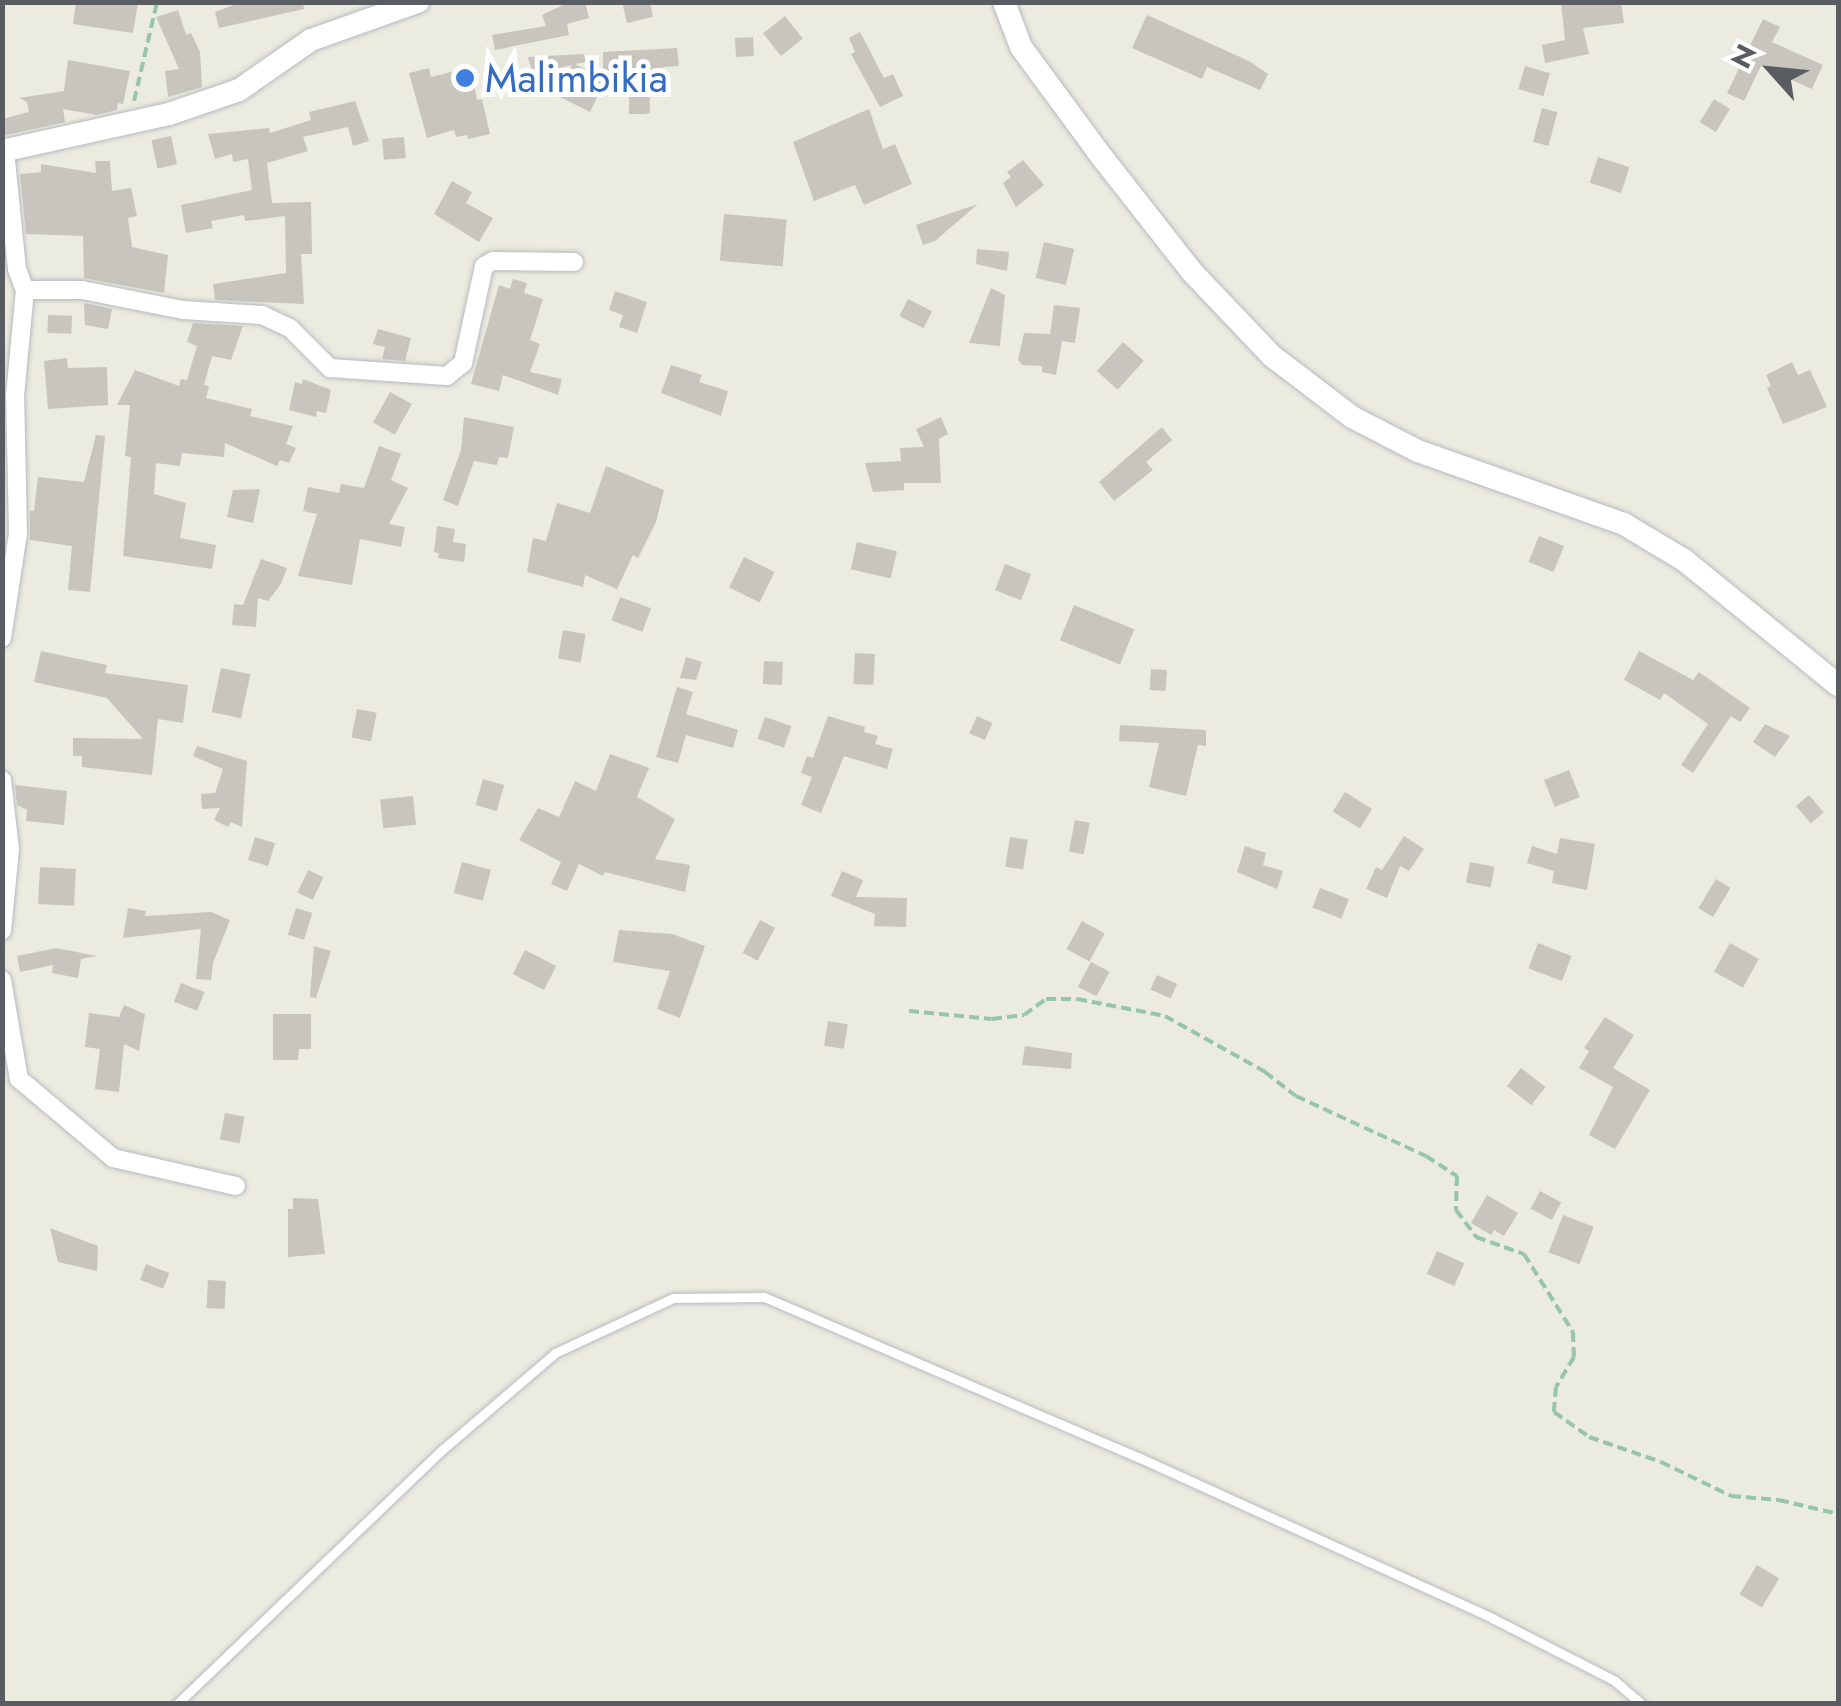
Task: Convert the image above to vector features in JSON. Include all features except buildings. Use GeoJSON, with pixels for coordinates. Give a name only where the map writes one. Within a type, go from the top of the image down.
{"type":"FeatureCollection","features":[{"type":"Feature","properties":{"kind":"street"},"geometry":{"type":"LineString","coordinates":[[2,638],[18,534],[15,396],[26,290],[17,269],[4,151],[169,114],[239,90],[310,40],[418,2]]}},
{"type":"Feature","properties":{"kind":"street"},"geometry":{"type":"LineString","coordinates":[[1004,2],[1021,47],[1098,152],[1192,272],[1272,356],[1352,418],[1418,452],[1624,524],[1698,570],[1838,685]]}},
{"type":"Feature","properties":{"kind":"street"},"geometry":{"type":"LineString","coordinates":[[26,290],[82,290],[183,310],[262,314],[290,328],[330,368],[446,376],[464,363],[484,266],[494,261],[574,262]]}},
{"type":"Feature","properties":{"kind":"street"},"geometry":{"type":"LineString","coordinates":[[2,780],[10,849],[2,932]]}},
{"type":"Feature","properties":{"kind":"street"},"geometry":{"type":"LineString","coordinates":[[2,980],[19,1079],[112,1158],[236,1186]]}},
{"type":"Feature","properties":{"kind":"lane"},"geometry":{"type":"LineString","coordinates":[[177,1704],[442,1450],[556,1354],[672,1298],[746,1297],[764,1297],[1140,1458],[1524,1634],[1615,1682],[1641,1703]]}},
{"type":"Feature","properties":{"kind":"path"},"geometry":{"type":"LineString","coordinates":[[130,120],[157,2]]}},
{"type":"Feature","properties":{"kind":"path"},"geometry":{"type":"LineString","coordinates":[[909,1012],[992,1019],[1024,1015],[1046,1000],[1077,998],[1164,1016],[1265,1072],[1296,1096],[1426,1156],[1457,1176],[1456,1210],[1476,1236],[1524,1254],[1573,1332],[1574,1357],[1556,1388],[1554,1412],[1589,1436],[1662,1462],[1731,1496],[1779,1500],[1838,1514]]}},
{"type":"Feature","properties":{"kind":"place","name":"Malimbikia"},"geometry":{"type":"Point","coordinates":[465,78]}}]}
